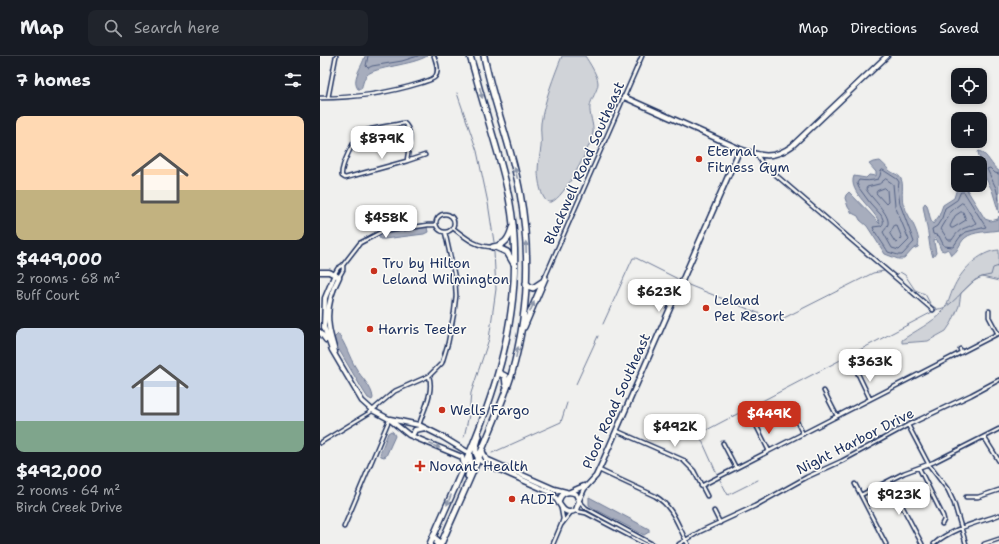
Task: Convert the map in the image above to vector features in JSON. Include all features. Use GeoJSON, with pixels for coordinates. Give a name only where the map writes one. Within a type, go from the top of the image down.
{"type":"FeatureCollection","features":[{"type":"Feature","properties":{"kind":"highway"},"geometry":{"type":"LineString","coordinates":[[470,56],[504,172],[513,221],[515,267],[509,328],[499,373],[476,450],[476,455],[479,458]]}},
{"type":"Feature","properties":{"kind":"highway"},"geometry":{"type":"LineString","coordinates":[[441,544],[479,458],[506,390],[513,368],[520,336],[526,283],[526,239],[520,193],[515,169],[483,56]]}},
{"type":"Feature","properties":{"kind":"highway"},"geometry":{"type":"LineString","coordinates":[[494,247],[502,245],[508,238],[513,221]]}},
{"type":"Feature","properties":{"kind":"highway"},"geometry":{"type":"LineString","coordinates":[[494,247],[498,247],[507,252],[515,267]]}},
{"type":"Feature","properties":{"kind":"highway"},"geometry":{"type":"LineString","coordinates":[[526,283],[533,288],[539,285],[545,278]]}},
{"type":"Feature","properties":{"kind":"highway"},"geometry":{"type":"LineString","coordinates":[[520,336],[545,278]]}},
{"type":"Feature","properties":{"kind":"highway"},"geometry":{"type":"LineString","coordinates":[[499,373],[506,378],[506,390]]}},
{"type":"Feature","properties":{"kind":"highway"},"geometry":{"type":"LineString","coordinates":[[430,544],[487,410]]}},
{"type":"Feature","properties":{"kind":"highway"},"geometry":{"type":"LineString","coordinates":[[461,500],[471,466],[469,453]]}},
{"type":"Feature","properties":{"kind":"highway"},"geometry":{"type":"LineString","coordinates":[[443,515],[440,530],[445,534]]}},
{"type":"Feature","properties":{"kind":"highway"},"geometry":{"type":"LineString","coordinates":[[433,537],[437,540],[437,544]]}},
{"type":"Feature","properties":{"kind":"street"},"geometry":{"type":"LineString","coordinates":[[328,98],[336,56]]}},
{"type":"Feature","properties":{"kind":"street"},"geometry":{"type":"LineString","coordinates":[[320,98],[375,94],[405,88],[432,79],[438,70],[434,56]]}},
{"type":"Feature","properties":{"kind":"street","name":"Blackwell Road Southeast"},"geometry":{"type":"LineString","coordinates":[[545,278],[642,56]]}},
{"type":"Feature","properties":{"kind":"street"},"geometry":{"type":"LineString","coordinates":[[624,97],[740,149],[757,155],[776,155],[786,150],[886,56]]}},
{"type":"Feature","properties":{"kind":"street"},"geometry":{"type":"LineString","coordinates":[[408,161],[410,132],[407,125],[404,123],[363,132],[355,141],[341,172],[342,176],[345,178],[408,161],[424,155]]}},
{"type":"Feature","properties":{"kind":"street","name":"Ploof Road Southeast"},"geometry":{"type":"LineString","coordinates":[[579,501],[584,488],[599,470],[617,431],[740,149]]}},
{"type":"Feature","properties":{"kind":"street"},"geometry":{"type":"LineString","coordinates":[[757,155],[763,164],[933,310]]}},
{"type":"Feature","properties":{"kind":"street"},"geometry":{"type":"LineString","coordinates":[[447,214],[453,219],[453,228],[445,232],[440,231],[436,225],[437,218],[440,215],[447,214]]}},
{"type":"Feature","properties":{"kind":"street"},"geometry":{"type":"LineString","coordinates":[[329,344],[322,326],[325,298],[338,268],[343,265],[360,243],[380,232],[436,225]]}},
{"type":"Feature","properties":{"kind":"street"},"geometry":{"type":"LineString","coordinates":[[453,228],[476,244],[484,247],[494,247]]}},
{"type":"Feature","properties":{"kind":"street"},"geometry":{"type":"LineString","coordinates":[[320,443],[372,410],[395,391],[429,376],[439,366],[446,354],[456,304],[455,278],[445,232]]}},
{"type":"Feature","properties":{"kind":"street"},"geometry":{"type":"LineString","coordinates":[[335,354],[329,326],[330,302],[333,290],[343,270],[343,265]]}},
{"type":"Feature","properties":{"kind":"street"},"geometry":{"type":"LineString","coordinates":[[320,272],[335,274],[339,277]]}},
{"type":"Feature","properties":{"kind":"street"},"geometry":{"type":"LineString","coordinates":[[702,486],[998,334],[989,317],[989,311]]}},
{"type":"Feature","properties":{"kind":"street"},"geometry":{"type":"LineString","coordinates":[[322,326],[329,326]]}},
{"type":"Feature","properties":{"kind":"street"},"geometry":{"type":"LineString","coordinates":[[320,332],[329,344],[362,401],[372,410],[389,419],[412,436],[462,457],[464,465]]}},
{"type":"Feature","properties":{"kind":"street"},"geometry":{"type":"LineString","coordinates":[[858,374],[870,399]]}},
{"type":"Feature","properties":{"kind":"street"},"geometry":{"type":"LineString","coordinates":[[419,425],[430,392],[431,384],[429,376]]}},
{"type":"Feature","properties":{"kind":"street","name":"Night Harbor Drive"},"geometry":{"type":"LineString","coordinates":[[679,544],[720,522],[755,506],[807,477],[842,461],[908,425],[999,380]]}},
{"type":"Feature","properties":{"kind":"street"},"geometry":{"type":"LineString","coordinates":[[824,391],[837,416]]}},
{"type":"Feature","properties":{"kind":"street"},"geometry":{"type":"LineString","coordinates":[[790,408],[803,434]]}},
{"type":"Feature","properties":{"kind":"street"},"geometry":{"type":"LineString","coordinates":[[389,419],[419,425],[469,453]]}},
{"type":"Feature","properties":{"kind":"street"},"geometry":{"type":"LineString","coordinates":[[344,527],[389,419]]}},
{"type":"Feature","properties":{"kind":"street"},"geometry":{"type":"LineString","coordinates":[[756,425],[770,451]]}},
{"type":"Feature","properties":{"kind":"street"},"geometry":{"type":"LineString","coordinates":[[908,425],[929,465],[948,490],[962,528],[966,544]]}},
{"type":"Feature","properties":{"kind":"street"},"geometry":{"type":"LineString","coordinates":[[412,436],[415,430],[426,428]]}},
{"type":"Feature","properties":{"kind":"street"},"geometry":{"type":"LineString","coordinates":[[861,495],[904,473],[929,465],[999,429]]}},
{"type":"Feature","properties":{"kind":"street"},"geometry":{"type":"LineString","coordinates":[[617,431],[683,460],[694,471],[706,496]]}},
{"type":"Feature","properties":{"kind":"street"},"geometry":{"type":"LineString","coordinates":[[984,437],[999,461]]}},
{"type":"Feature","properties":{"kind":"street"},"geometry":{"type":"LineString","coordinates":[[722,443],[736,468]]}},
{"type":"Feature","properties":{"kind":"street"},"geometry":{"type":"LineString","coordinates":[[482,450],[486,459],[554,489],[576,494],[579,501],[586,508],[652,544]]}},
{"type":"Feature","properties":{"kind":"street"},"geometry":{"type":"LineString","coordinates":[[479,458],[482,462],[552,492],[563,510],[581,511],[586,513],[645,544]]}},
{"type":"Feature","properties":{"kind":"street"},"geometry":{"type":"LineString","coordinates":[[919,468],[943,516],[944,520],[942,524]]}},
{"type":"Feature","properties":{"kind":"street"},"geometry":{"type":"LineString","coordinates":[[599,470],[656,496],[661,500],[671,511],[688,544]]}},
{"type":"Feature","properties":{"kind":"street"},"geometry":{"type":"LineString","coordinates":[[889,481],[922,544]]}},
{"type":"Feature","properties":{"kind":"street","name":"Ploof Road Southeast"},"geometry":{"type":"LineString","coordinates":[[568,492],[588,484]]}},
{"type":"Feature","properties":{"kind":"street"},"geometry":{"type":"LineString","coordinates":[[855,484],[886,544]]}},
{"type":"Feature","properties":{"kind":"street"},"geometry":{"type":"LineString","coordinates":[[966,497],[978,497],[999,490]]}},
{"type":"Feature","properties":{"kind":"street"},"geometry":{"type":"LineString","coordinates":[[562,525],[563,519],[560,504],[561,496],[568,492]]}},
{"type":"Feature","properties":{"kind":"street"},"geometry":{"type":"LineString","coordinates":[[553,544],[562,525],[572,511],[578,507],[579,501]]}},
{"type":"Feature","properties":{"kind":"street"},"geometry":{"type":"LineString","coordinates":[[714,511],[720,522]]}},
{"type":"Feature","properties":{"kind":"street"},"geometry":{"type":"LineString","coordinates":[[934,544],[947,535],[962,528],[999,515]]}},
{"type":"Feature","properties":{"kind":"street"},"geometry":{"type":"LineString","coordinates":[[984,544],[999,539]]}},
{"type":"Feature","properties":{"kind":"shaded area"},"geometry":{"type":"Polygon","coordinates":[[[562,56],[585,56],[595,73],[598,83],[590,106],[593,130],[591,140],[582,160],[563,192],[556,199],[548,202],[542,195],[538,168],[542,115],[562,56]]]}},
{"type":"Feature","properties":{"kind":"shaded area"},"geometry":{"type":"Polygon","coordinates":[[[999,250],[999,281],[982,277],[975,280],[961,293],[959,306],[946,331],[928,341],[902,343],[902,340],[929,323],[943,311],[948,303],[956,282],[965,269],[984,254],[999,250]]]}},
{"type":"Feature","properties":{"kind":"water"},"geometry":{"type":"Polygon","coordinates":[[[365,56],[427,56],[413,62],[371,72],[364,80],[361,89],[358,89],[356,85],[356,77],[365,56]]]}},
{"type":"Feature","properties":{"kind":"water"},"geometry":{"type":"Polygon","coordinates":[[[979,151],[986,156],[979,156],[979,151]]]}},
{"type":"Feature","properties":{"kind":"water"},"geometry":{"type":"Polygon","coordinates":[[[987,157],[999,171],[999,213],[992,190],[987,181],[987,157]]]}},
{"type":"Feature","properties":{"kind":"water"},"geometry":{"type":"Polygon","coordinates":[[[880,161],[901,179],[903,203],[918,237],[918,247],[913,249],[904,259],[898,259],[885,254],[867,226],[858,216],[852,213],[845,198],[849,192],[880,224],[858,195],[853,182],[854,176],[866,178],[869,175],[876,176],[876,172],[869,164],[880,161]]]}},
{"type":"Feature","properties":{"kind":"water"},"geometry":{"type":"Polygon","coordinates":[[[956,192],[968,192],[985,219],[991,221],[998,219],[999,216],[999,230],[977,233],[968,236],[951,255],[948,249],[944,251],[941,250],[935,238],[934,242],[936,253],[933,257],[923,206],[925,203],[927,205],[933,224],[939,216],[943,205],[954,198],[956,192]]]}},
{"type":"Feature","properties":{"kind":"water"},"geometry":{"type":"Polygon","coordinates":[[[425,226],[427,227],[428,232],[424,234],[384,239],[380,239],[379,237],[382,233],[418,229],[425,226]]]}},
{"type":"Feature","properties":{"kind":"water"},"geometry":{"type":"Polygon","coordinates":[[[338,334],[358,372],[371,390],[372,400],[368,398],[364,392],[335,343],[334,338],[338,334]]]}},
{"type":"Feature","properties":{"kind":"water"},"geometry":{"type":"Polygon","coordinates":[[[391,431],[395,436],[386,456],[381,456],[380,454],[388,433],[391,431]]]}},
{"type":"Feature","properties":{"kind":"water"},"geometry":{"type":"Polygon","coordinates":[[[589,497],[649,529],[649,532],[644,535],[595,509],[589,505],[589,497]]]}},
{"type":"Feature","properties":{"kind":"waterway"},"geometry":{"type":"LineString","coordinates":[[457,93],[477,151],[488,203],[494,242]]}},
{"type":"Feature","properties":{"kind":"waterway"},"geometry":{"type":"LineString","coordinates":[[464,437],[469,415],[471,393],[489,339],[496,289],[494,252]]}},
{"type":"Feature","properties":{"kind":"waterway"},"geometry":{"type":"LineString","coordinates":[[603,324],[633,258],[636,258],[678,279]]}},
{"type":"Feature","properties":{"kind":"waterway"},"geometry":{"type":"LineString","coordinates":[[717,474],[699,434],[938,309],[943,308],[953,302],[971,283],[979,278],[991,275],[993,268],[999,266]]}},
{"type":"Feature","properties":{"kind":"waterway"},"geometry":{"type":"LineString","coordinates":[[686,284],[778,321],[873,273],[884,271]]}},
{"type":"Feature","properties":{"kind":"waterway"},"geometry":{"type":"LineString","coordinates":[[894,274],[897,275],[900,272],[905,275],[915,290],[925,294],[931,305],[937,309]]}},
{"type":"Feature","properties":{"kind":"waterway"},"geometry":{"type":"LineString","coordinates":[[576,384],[598,336]]}},
{"type":"Feature","properties":{"kind":"waterway"},"geometry":{"type":"LineString","coordinates":[[492,453],[561,422],[567,403]]}},
{"type":"Feature","properties":{"kind":"waterway"},"geometry":{"type":"LineString","coordinates":[[720,480],[728,495],[758,480]]}},
{"type":"Feature","properties":{"kind":"place","name":"Eternal Fitness Gym"},"geometry":{"type":"Point","coordinates":[699,159]}},
{"type":"Feature","properties":{"kind":"place","name":"Tru by Hilton Leland Wilmington"},"geometry":{"type":"Point","coordinates":[374,271]}},
{"type":"Feature","properties":{"kind":"place","name":"Leland Pet Resort"},"geometry":{"type":"Point","coordinates":[706,308]}},
{"type":"Feature","properties":{"kind":"place","name":"Harris Teeter"},"geometry":{"type":"Point","coordinates":[370,329]}},
{"type":"Feature","properties":{"kind":"place","name":"Wells Fargo"},"geometry":{"type":"Point","coordinates":[442,410]}},
{"type":"Feature","properties":{"kind":"place","name":"Novant Health"},"geometry":{"type":"Point","coordinates":[420,466]}},
{"type":"Feature","properties":{"kind":"place","name":"ALDI"},"geometry":{"type":"Point","coordinates":[512,499]}}]}
